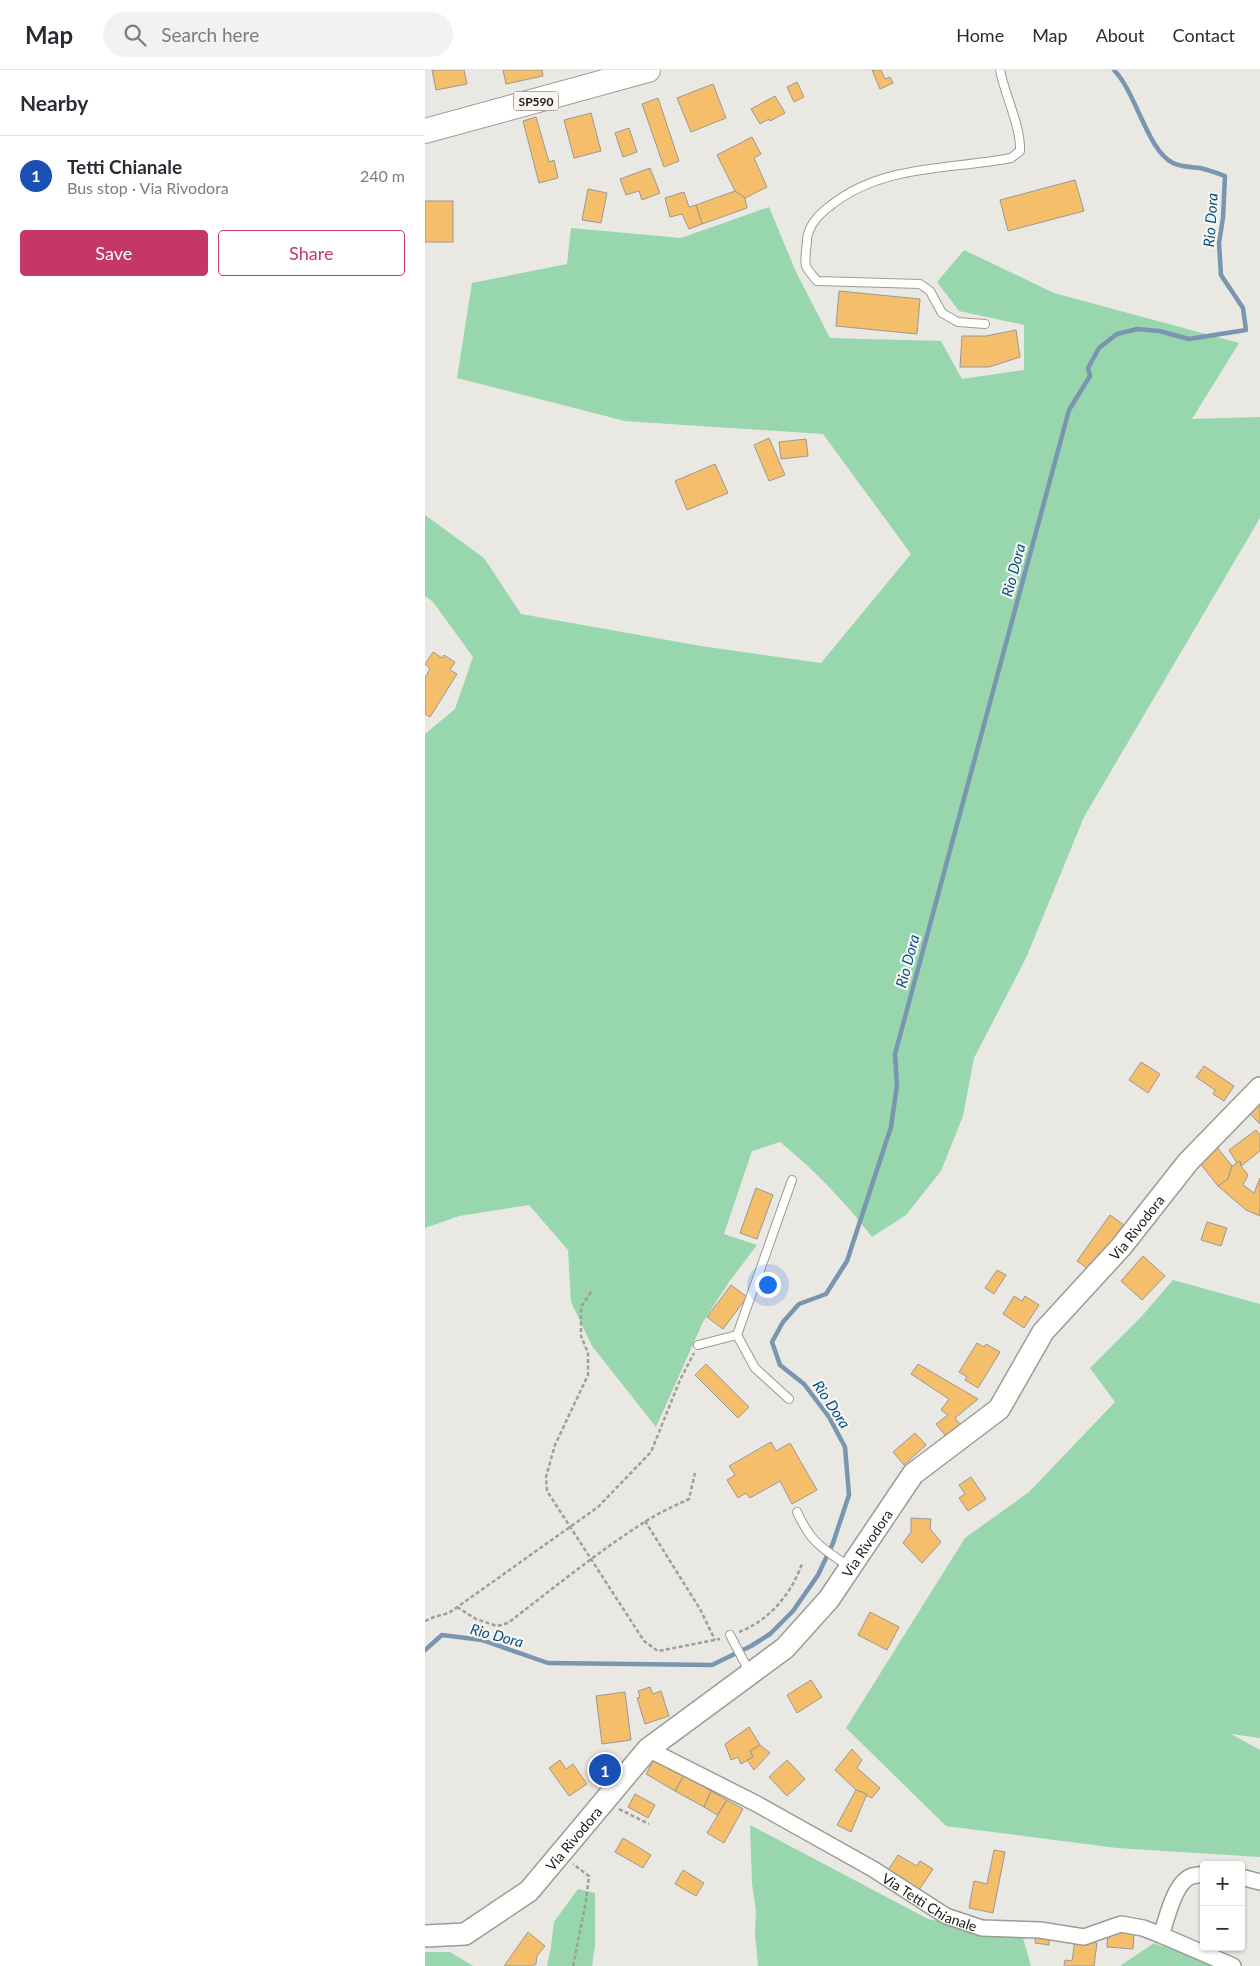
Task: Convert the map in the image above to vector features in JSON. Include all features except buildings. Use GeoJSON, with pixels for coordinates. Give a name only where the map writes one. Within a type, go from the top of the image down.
{"type":"FeatureCollection","features":[{"type":"Feature","properties":{"kind":"main road","name":"SP590"},"geometry":{"type":"LineString","coordinates":[[425,131],[648,70]]}},
{"type":"Feature","properties":{"kind":"street","name":"Via Rivodora"},"geometry":{"type":"LineString","coordinates":[[425,1936],[465,1934],[529,1891],[648,1749],[747,1666],[785,1648],[829,1599],[843,1562],[913,1474],[999,1409],[1043,1332],[1121,1247],[1188,1162],[1260,1088]]}},
{"type":"Feature","properties":{"kind":"street","name":"Via Tetti Chianale"},"geometry":{"type":"LineString","coordinates":[[648,1749],[757,1804],[873,1869],[946,1916],[982,1928],[1040,1930],[1084,1937],[1121,1924],[1143,1928],[1233,1966]]}},
{"type":"Feature","properties":{"kind":"street"},"geometry":{"type":"LineString","coordinates":[[1161,1935],[1174,1896],[1181,1884],[1190,1876],[1200,1875]]}},
{"type":"Feature","properties":{"kind":"street"},"geometry":{"type":"LineString","coordinates":[[1245,1878],[1260,1882]]}},
{"type":"Feature","properties":{"kind":"lane"},"geometry":{"type":"LineString","coordinates":[[985,324],[958,322],[943,313],[930,292],[920,284],[817,282],[806,266],[806,249],[808,232],[818,215],[840,197],[876,180],[902,172],[1011,158],[1020,152],[1021,139],[1003,86],[1000,70]]}},
{"type":"Feature","properties":{"kind":"lane"},"geometry":{"type":"LineString","coordinates":[[789,1399],[755,1368],[737,1335],[792,1180]]}},
{"type":"Feature","properties":{"kind":"lane"},"geometry":{"type":"LineString","coordinates":[[698,1345],[737,1335]]}},
{"type":"Feature","properties":{"kind":"lane"},"geometry":{"type":"LineString","coordinates":[[797,1512],[805,1530],[819,1546],[843,1562]]}},
{"type":"Feature","properties":{"kind":"lane"},"geometry":{"type":"LineString","coordinates":[[730,1635],[747,1666]]}},
{"type":"Feature","properties":{"kind":"path"},"geometry":{"type":"LineString","coordinates":[[591,1292],[581,1307],[581,1336],[588,1353],[588,1375],[555,1445],[546,1477],[547,1491],[644,1640],[658,1651],[715,1640],[753,1627],[784,1599],[795,1583],[802,1564]]}},
{"type":"Feature","properties":{"kind":"path"},"geometry":{"type":"LineString","coordinates":[[425,1621],[449,1613],[598,1507],[651,1452],[680,1380],[698,1345]]}},
{"type":"Feature","properties":{"kind":"path"},"geometry":{"type":"LineString","coordinates":[[457,1607],[476,1619],[497,1626],[508,1623],[591,1559],[645,1521],[689,1498],[695,1473]]}},
{"type":"Feature","properties":{"kind":"path"},"geometry":{"type":"LineString","coordinates":[[645,1521],[700,1609],[715,1640]]}},
{"type":"Feature","properties":{"kind":"path"},"geometry":{"type":"LineString","coordinates":[[604,1802],[649,1824]]}},
{"type":"Feature","properties":{"kind":"path"},"geometry":{"type":"LineString","coordinates":[[555,1860],[577,1865],[589,1876],[587,1901],[573,1966]]}},
{"type":"Feature","properties":{"kind":"green space"},"geometry":{"type":"Polygon","coordinates":[[[769,207],[796,272],[830,338],[941,341],[962,379],[1024,370],[1024,325],[959,311],[937,282],[964,250],[1054,293],[1239,343],[1192,419],[1260,417],[1260,518],[1084,817],[1026,958],[974,1058],[963,1116],[941,1171],[906,1215],[872,1237],[829,1187],[780,1142],[752,1151],[724,1234],[757,1245],[729,1282],[703,1322],[656,1427],[592,1346],[571,1302],[568,1250],[529,1205],[459,1216],[425,1228],[425,734],[455,709],[473,657],[433,602],[425,596],[425,515],[484,558],[521,614],[701,646],[821,663],[911,554],[823,434],[625,421],[457,378],[472,283],[567,264],[571,228],[681,238],[769,207]]]}},
{"type":"Feature","properties":{"kind":"green space"},"geometry":{"type":"Polygon","coordinates":[[[1173,1280],[1260,1304],[1260,1738],[1231,1734],[1260,1750],[1260,1857],[1117,1848],[946,1826],[846,1728],[965,1538],[1029,1492],[1115,1402],[1090,1368],[1141,1317],[1173,1280]]]}},
{"type":"Feature","properties":{"kind":"green space"},"geometry":{"type":"Polygon","coordinates":[[[750,1825],[928,1919],[1023,1938],[1031,1966],[758,1966],[750,1825]]]}},
{"type":"Feature","properties":{"kind":"green space"},"geometry":{"type":"Polygon","coordinates":[[[578,1889],[595,1893],[595,1945],[592,1966],[547,1966],[554,1922],[578,1889]]]}},
{"type":"Feature","properties":{"kind":"green space"},"geometry":{"type":"Polygon","coordinates":[[[1154,1943],[1221,1966],[1120,1966],[1154,1943]]]}},
{"type":"Feature","properties":{"kind":"green space"},"geometry":{"type":"Polygon","coordinates":[[[425,1952],[450,1952],[473,1966],[425,1966],[425,1952]]]}},
{"type":"Feature","properties":{"kind":"waterway","name":"Rio Dora"},"geometry":{"type":"LineString","coordinates":[[425,1650],[442,1635],[482,1640],[548,1663],[712,1665],[751,1646],[770,1634],[793,1611],[818,1575],[833,1543],[849,1495],[845,1447],[829,1417],[804,1384],[780,1365],[772,1342],[783,1322],[799,1304],[826,1294],[847,1261],[891,1127],[897,1085],[895,1054],[1069,410],[1090,376],[1088,368],[1099,348],[1117,334],[1137,329],[1159,331],[1189,339],[1246,330],[1243,308],[1221,275],[1219,243],[1223,218],[1225,176],[1200,168],[1176,164],[1164,156],[1149,134],[1122,80],[1114,70]]}},
{"type":"Feature","properties":{"kind":"place","name":"Tetti Chianale"},"geometry":{"type":"Point","coordinates":[605,1770]}}]}
